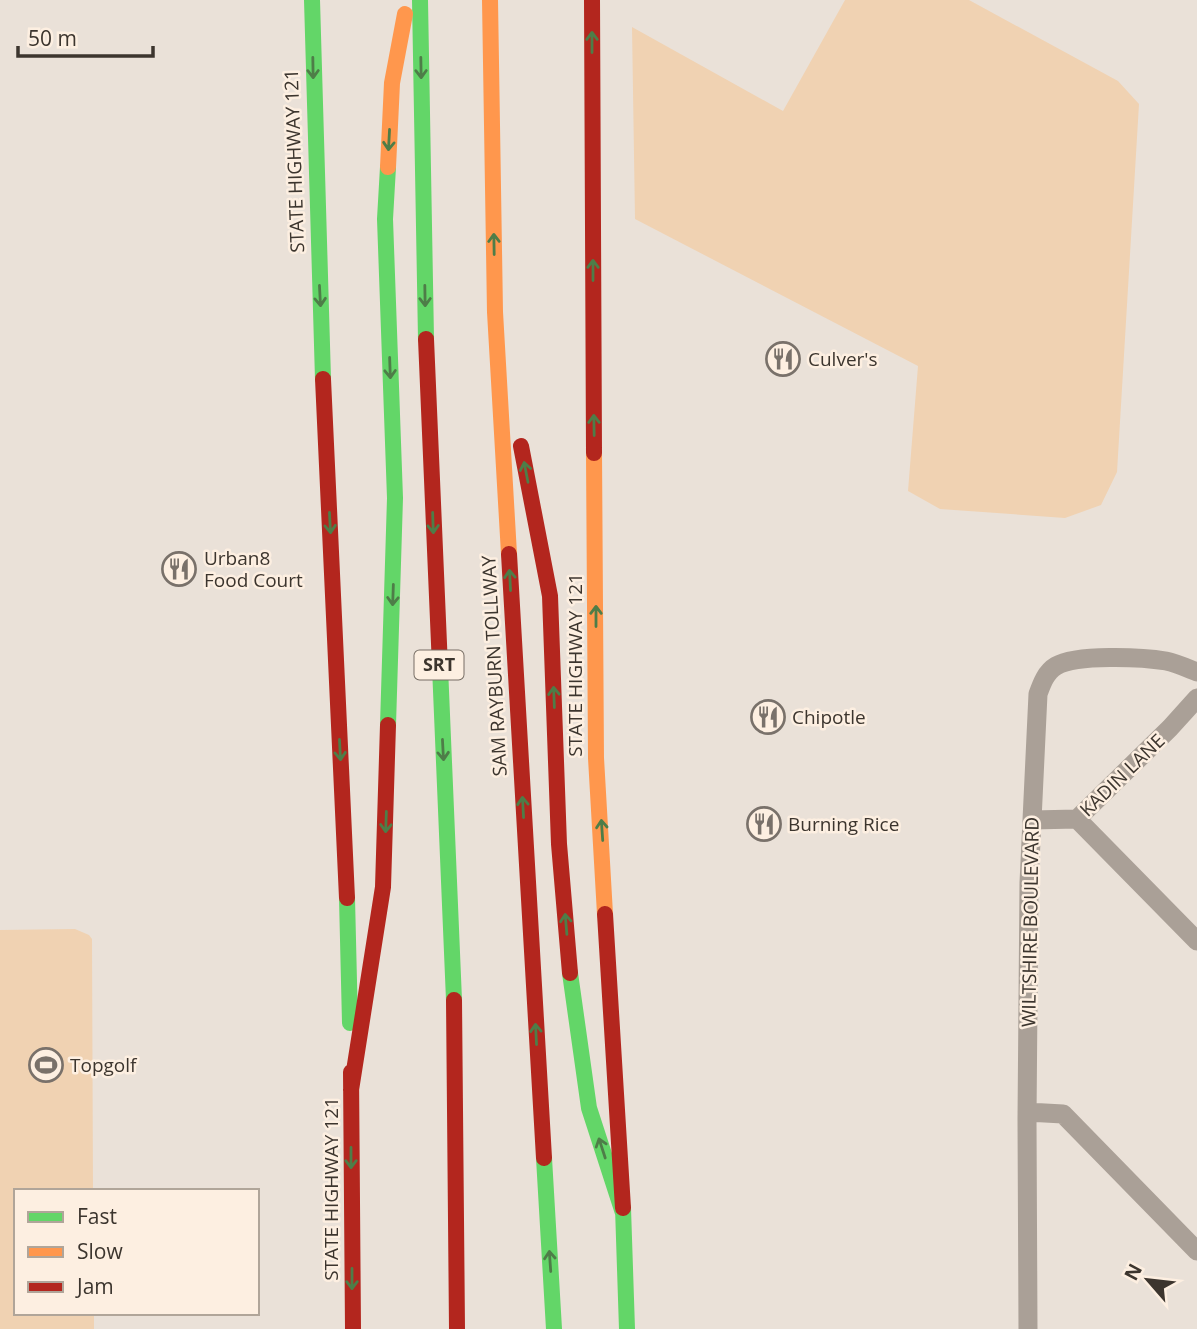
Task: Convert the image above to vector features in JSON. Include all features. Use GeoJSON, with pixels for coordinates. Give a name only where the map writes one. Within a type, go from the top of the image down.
{"type":"FeatureCollection","features":[{"type":"Feature","properties":{"kind":"main road","name":"STATE HIGHWAY 121"},"geometry":{"type":"LineString","coordinates":[[312,0],[316,201],[347,888],[353,1329]]}},
{"type":"Feature","properties":{"kind":"main road"},"geometry":{"type":"LineString","coordinates":[[351,1090],[383,887],[395,498],[385,219],[392,83],[408,0]]}},
{"type":"Feature","properties":{"kind":"main road","name":"SRT"},"geometry":{"type":"LineString","coordinates":[[420,0],[425,309],[454,989],[457,1329]]}},
{"type":"Feature","properties":{"kind":"main road","name":"SAM RAYBURN TOLLWAY"},"geometry":{"type":"LineString","coordinates":[[490,0],[495,312],[554,1329]]}},
{"type":"Feature","properties":{"kind":"main road","name":"STATE HIGHWAY 121"},"geometry":{"type":"LineString","coordinates":[[592,0],[596,758],[607,898],[624,1213],[627,1329]]}},
{"type":"Feature","properties":{"kind":"main road"},"geometry":{"type":"LineString","coordinates":[[495,312],[550,596],[559,844],[572,995],[589,1108],[624,1213]]}},
{"type":"Feature","properties":{"kind":"street","name":"WILTSHIRE BOULEVARD"},"geometry":{"type":"LineString","coordinates":[[1028,1329],[1027,1112],[1032,820],[1037,703],[1041,686],[1051,669],[1079,659],[1127,658],[1166,662],[1197,672]]}},
{"type":"Feature","properties":{"kind":"street","name":"KADIN LANE"},"geometry":{"type":"LineString","coordinates":[[1032,820],[1077,819],[1197,698]]}},
{"type":"Feature","properties":{"kind":"street"},"geometry":{"type":"LineString","coordinates":[[1077,819],[1197,941]]}},
{"type":"Feature","properties":{"kind":"street"},"geometry":{"type":"LineString","coordinates":[[1027,1112],[1062,1114],[1197,1251]]}},
{"type":"Feature","properties":{"kind":"shaded area"},"geometry":{"type":"Polygon","coordinates":[[[845,0],[969,0],[1118,81],[1139,104],[1117,472],[1101,505],[1065,518],[940,509],[908,491],[918,366],[635,219],[632,27],[783,111],[845,0]]]}},
{"type":"Feature","properties":{"kind":"shaded area","name":"Topgolf"},"geometry":{"type":"Polygon","coordinates":[[[75,929],[92,939],[93,1189],[14,1189],[14,1315],[94,1315],[94,1329],[0,1329],[0,930],[75,929]]]}},
{"type":"Feature","properties":{"kind":"traffic: fast"},"geometry":{"type":"LineString","coordinates":[[312,0],[323,379]]}},
{"type":"Feature","properties":{"kind":"traffic: fast"},"geometry":{"type":"LineString","coordinates":[[420,0],[426,339]]}},
{"type":"Feature","properties":{"kind":"traffic: fast"},"geometry":{"type":"LineString","coordinates":[[388,167],[385,219],[395,498],[388,725]]}},
{"type":"Feature","properties":{"kind":"traffic: fast"},"geometry":{"type":"LineString","coordinates":[[440,667],[454,1000]]}},
{"type":"Feature","properties":{"kind":"traffic: fast"},"geometry":{"type":"LineString","coordinates":[[347,898],[350,1023]]}},
{"type":"Feature","properties":{"kind":"traffic: fast"},"geometry":{"type":"LineString","coordinates":[[570,973],[589,1108],[623,1213]]}},
{"type":"Feature","properties":{"kind":"traffic: fast"},"geometry":{"type":"LineString","coordinates":[[544,1158],[554,1329]]}},
{"type":"Feature","properties":{"kind":"traffic: fast"},"geometry":{"type":"LineString","coordinates":[[623,1208],[627,1329]]}},
{"type":"Feature","properties":{"kind":"traffic: slow"},"geometry":{"type":"LineString","coordinates":[[490,0],[495,312],[509,554]]}},
{"type":"Feature","properties":{"kind":"traffic: slow"},"geometry":{"type":"LineString","coordinates":[[388,167],[392,83],[405,14]]}},
{"type":"Feature","properties":{"kind":"traffic: slow"},"geometry":{"type":"LineString","coordinates":[[594,453],[596,758],[605,914]]}},
{"type":"Feature","properties":{"kind":"traffic: jam"},"geometry":{"type":"LineString","coordinates":[[592,0],[594,453]]}},
{"type":"Feature","properties":{"kind":"traffic: jam"},"geometry":{"type":"LineString","coordinates":[[426,339],[440,667]]}},
{"type":"Feature","properties":{"kind":"traffic: jam"},"geometry":{"type":"LineString","coordinates":[[323,379],[347,898]]}},
{"type":"Feature","properties":{"kind":"traffic: jam"},"geometry":{"type":"LineString","coordinates":[[521,446],[550,596],[559,844],[570,973]]}},
{"type":"Feature","properties":{"kind":"traffic: jam"},"geometry":{"type":"LineString","coordinates":[[509,554],[544,1158]]}},
{"type":"Feature","properties":{"kind":"traffic: jam"},"geometry":{"type":"LineString","coordinates":[[351,1090],[383,887],[388,725]]}},
{"type":"Feature","properties":{"kind":"traffic: jam"},"geometry":{"type":"LineString","coordinates":[[605,914],[623,1208]]}},
{"type":"Feature","properties":{"kind":"traffic: jam"},"geometry":{"type":"LineString","coordinates":[[454,1000],[457,1329]]}},
{"type":"Feature","properties":{"kind":"traffic: jam"},"geometry":{"type":"LineString","coordinates":[[351,1072],[353,1329]]}},
{"type":"Feature","properties":{"kind":"place","name":"Culver's"},"geometry":{"type":"Point","coordinates":[783,359]}},
{"type":"Feature","properties":{"kind":"place","name":"Urban8 Food Court"},"geometry":{"type":"Point","coordinates":[179,569]}},
{"type":"Feature","properties":{"kind":"place","name":"Chipotle"},"geometry":{"type":"Point","coordinates":[768,717]}},
{"type":"Feature","properties":{"kind":"place","name":"Burning Rice"},"geometry":{"type":"Point","coordinates":[764,824]}},
{"type":"Feature","properties":{"kind":"place","name":"Topgolf"},"geometry":{"type":"Point","coordinates":[46,1065]}}]}
